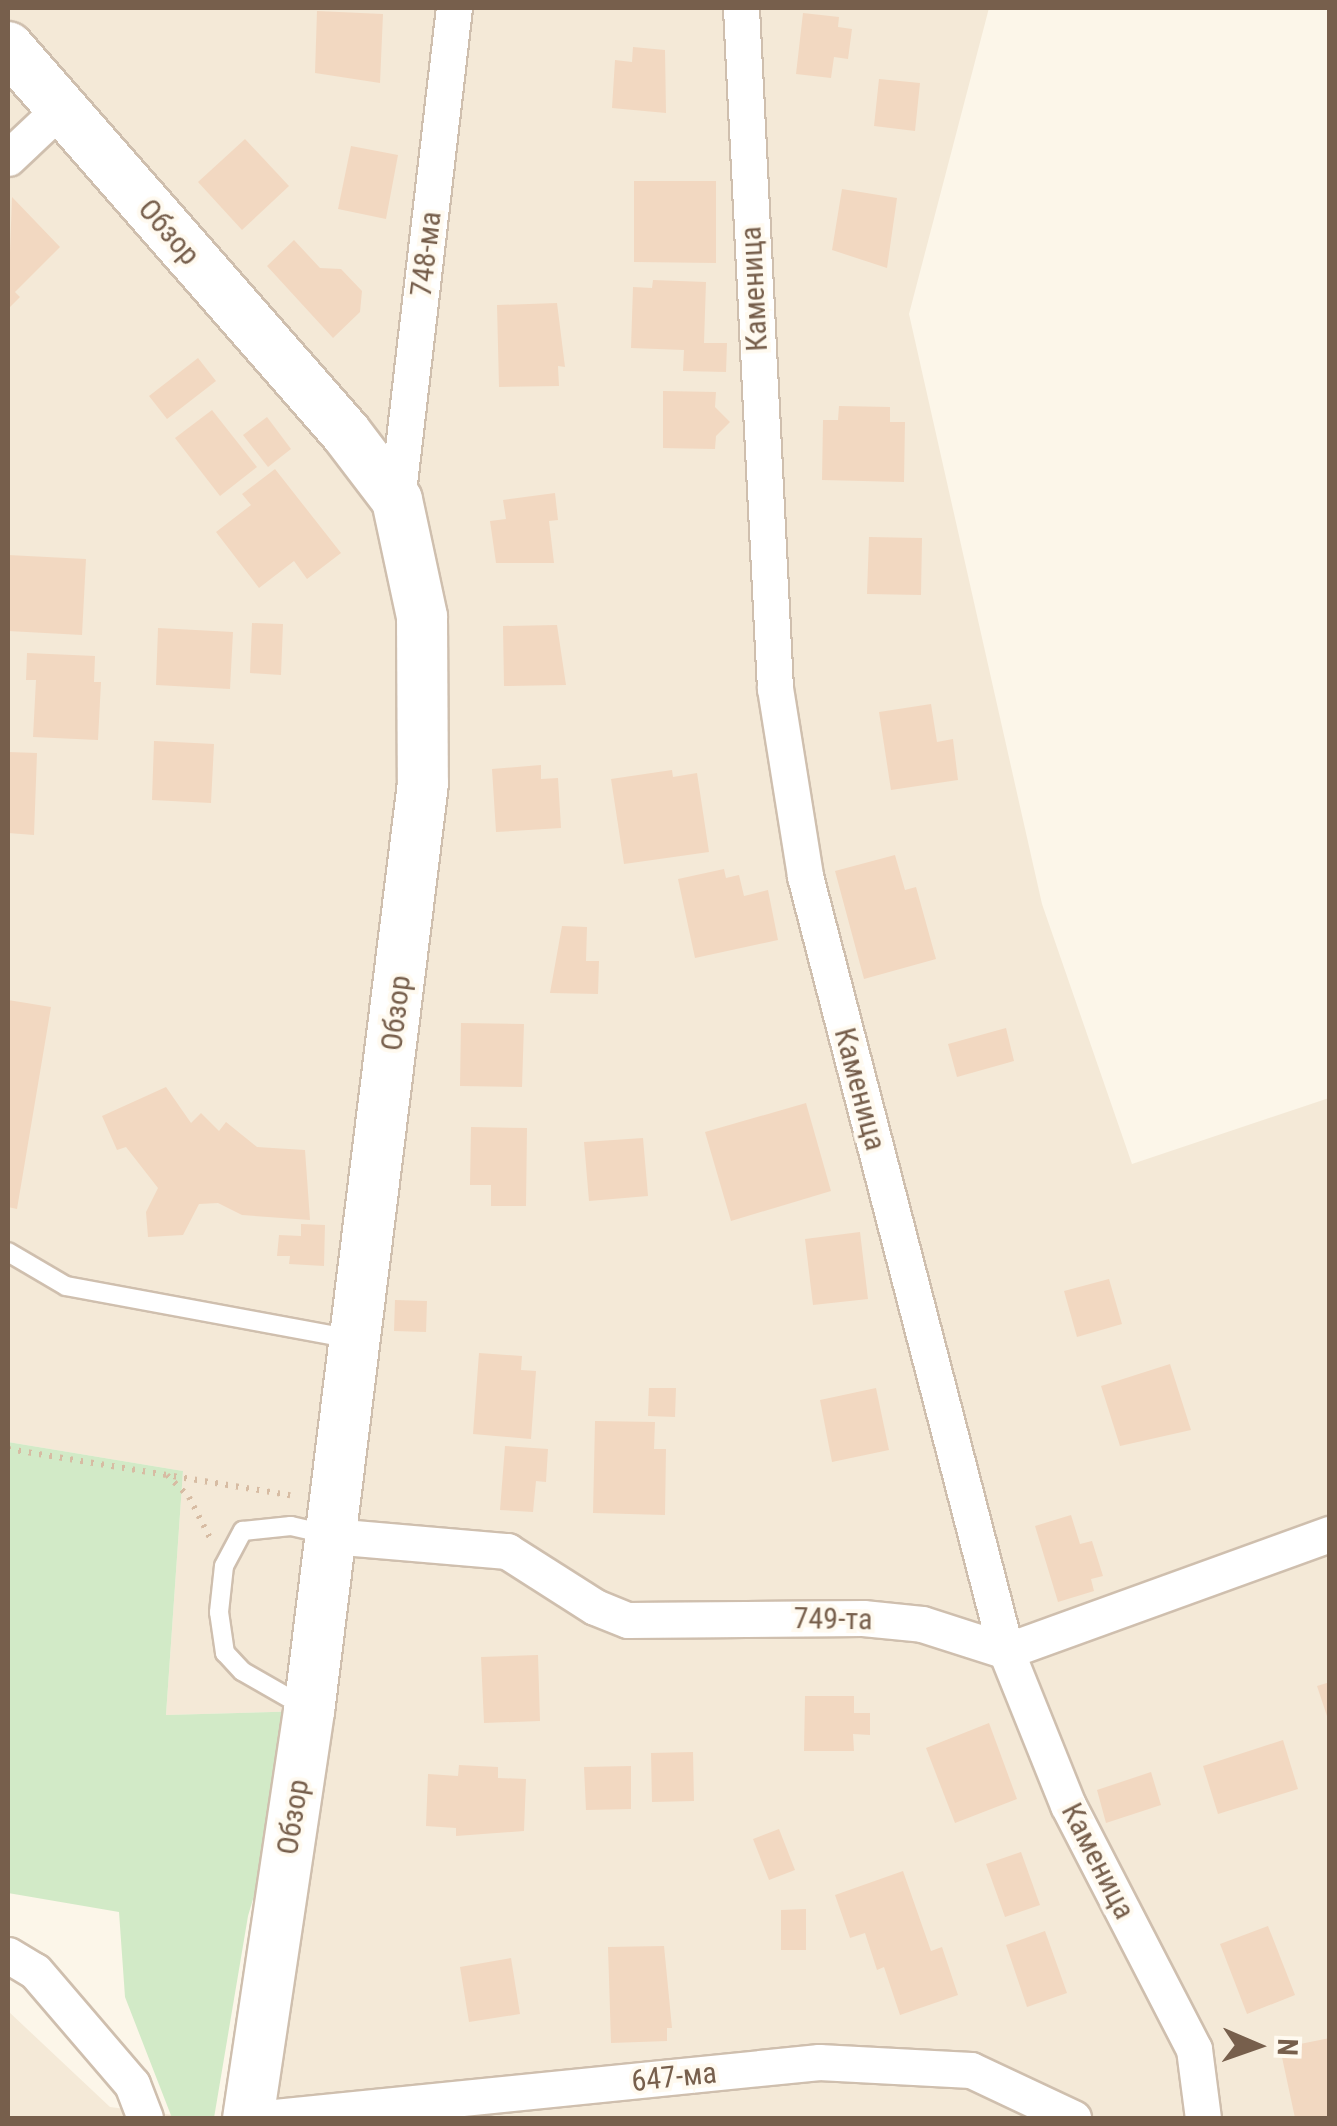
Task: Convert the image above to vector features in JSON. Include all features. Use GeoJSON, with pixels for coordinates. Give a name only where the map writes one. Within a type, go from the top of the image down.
{"type":"FeatureCollection","features":[{"type":"Feature","properties":{"kind":"street","name":"748-ма"},"geometry":{"type":"LineString","coordinates":[[398,500],[454,8]]}},
{"type":"Feature","properties":{"kind":"street","name":"Каменица"},"geometry":{"type":"LineString","coordinates":[[741,8],[763,508],[784,744],[805,876],[1006,1652],[1068,1805],[1194,2050],[1203,2118]]}},
{"type":"Feature","properties":{"kind":"street","name":"Обзор"},"geometry":{"type":"LineString","coordinates":[[8,47],[346,432],[398,500],[422,617],[423,783],[309,1711],[248,2118]]}},
{"type":"Feature","properties":{"kind":"street"},"geometry":{"type":"LineString","coordinates":[[8,158],[60,108]]}},
{"type":"Feature","properties":{"kind":"street","name":"749-та"},"geometry":{"type":"LineString","coordinates":[[334,1519],[507,1551],[595,1607],[628,1620],[863,1618],[922,1624],[1006,1652]]}},
{"type":"Feature","properties":{"kind":"street"},"geometry":{"type":"LineString","coordinates":[[1006,1652],[1330,1534]]}},
{"type":"Feature","properties":{"kind":"street"},"geometry":{"type":"LineString","coordinates":[[8,1955],[34,1972],[132,2084],[145,2118]]}},
{"type":"Feature","properties":{"kind":"street","name":"647-ма"},"geometry":{"type":"LineString","coordinates":[[265,2118],[819,2062],[972,2070],[1074,2118]]}},
{"type":"Feature","properties":{"kind":"lane"},"geometry":{"type":"LineString","coordinates":[[8,1252],[66,1286],[357,1340]]}},
{"type":"Feature","properties":{"kind":"lane"},"geometry":{"type":"LineString","coordinates":[[309,1711],[242,1671],[225,1652],[219,1612],[224,1566],[243,1530],[263,1524],[334,1519]]}},
{"type":"Feature","properties":{"kind":"path"},"geometry":{"type":"LineString","coordinates":[[8,1449],[166,1474],[334,1519]]}},
{"type":"Feature","properties":{"kind":"path"},"geometry":{"type":"LineString","coordinates":[[166,1474],[189,1497],[224,1566]]}},
{"type":"Feature","properties":{"kind":"shaded area"},"geometry":{"type":"Polygon","coordinates":[[[8,8],[989,8],[909,314],[1042,904],[1132,1164],[1329,1098],[1329,2118],[272,2118],[308,1711],[166,1715],[183,1471],[8,1442],[8,8]]]}},
{"type":"Feature","properties":{"kind":"shaded area"},"geometry":{"type":"Polygon","coordinates":[[[8,2011],[110,2107],[196,2118],[8,2118],[8,2011]]]}},
{"type":"Feature","properties":{"kind":"green space"},"geometry":{"type":"Polygon","coordinates":[[[8,1442],[183,1471],[166,1715],[309,1711],[248,1916],[214,2118],[172,2118],[125,1997],[119,1912],[8,1893],[8,1442]]]}},
{"type":"Feature","properties":{"kind":"building"},"geometry":{"type":"Polygon","coordinates":[[[317,11],[383,14],[380,83],[315,73],[317,11]]]}},
{"type":"Feature","properties":{"kind":"building"},"geometry":{"type":"Polygon","coordinates":[[[803,13],[839,17],[838,27],[852,29],[848,59],[834,57],[831,78],[796,74],[803,13]]]}},
{"type":"Feature","properties":{"kind":"building"},"geometry":{"type":"Polygon","coordinates":[[[633,47],[665,50],[666,113],[612,108],[615,60],[632,62],[633,47]]]}},
{"type":"Feature","properties":{"kind":"building"},"geometry":{"type":"Polygon","coordinates":[[[879,79],[920,83],[915,131],[874,126],[879,79]]]}},
{"type":"Feature","properties":{"kind":"building"},"geometry":{"type":"Polygon","coordinates":[[[245,139],[289,186],[242,230],[198,182],[245,139]]]}},
{"type":"Feature","properties":{"kind":"building"},"geometry":{"type":"Polygon","coordinates":[[[351,146],[398,155],[386,219],[338,209],[351,146]]]}},
{"type":"Feature","properties":{"kind":"building"},"geometry":{"type":"Polygon","coordinates":[[[634,181],[716,181],[716,263],[634,262],[634,181]]]}},
{"type":"Feature","properties":{"kind":"building"},"geometry":{"type":"Polygon","coordinates":[[[842,189],[897,198],[887,268],[832,250],[842,189]]]}},
{"type":"Feature","properties":{"kind":"building"},"geometry":{"type":"Polygon","coordinates":[[[12,197],[60,247],[15,292],[20,297],[8,309],[12,197]]]}},
{"type":"Feature","properties":{"kind":"building"},"geometry":{"type":"Polygon","coordinates":[[[294,240],[320,268],[341,269],[362,291],[360,312],[333,338],[267,266],[294,240]]]}},
{"type":"Feature","properties":{"kind":"building"},"geometry":{"type":"Polygon","coordinates":[[[653,280],[706,282],[704,343],[727,343],[726,372],[683,371],[684,350],[631,348],[633,287],[652,288],[653,280]]]}},
{"type":"Feature","properties":{"kind":"building"},"geometry":{"type":"Polygon","coordinates":[[[557,303],[565,367],[558,366],[559,386],[499,387],[497,305],[557,303]]]}},
{"type":"Feature","properties":{"kind":"building"},"geometry":{"type":"Polygon","coordinates":[[[198,358],[216,381],[167,419],[149,396],[198,358]]]}},
{"type":"Feature","properties":{"kind":"building"},"geometry":{"type":"Polygon","coordinates":[[[663,391],[716,392],[715,407],[730,422],[716,436],[715,449],[663,448],[663,391]]]}},
{"type":"Feature","properties":{"kind":"building"},"geometry":{"type":"Polygon","coordinates":[[[839,406],[890,407],[890,422],[905,422],[904,482],[822,480],[823,420],[838,420],[839,406]]]}},
{"type":"Feature","properties":{"kind":"building"},"geometry":{"type":"Polygon","coordinates":[[[212,410],[257,467],[220,496],[175,438],[212,410]]]}},
{"type":"Feature","properties":{"kind":"building"},"geometry":{"type":"Polygon","coordinates":[[[267,417],[291,449],[268,467],[243,435],[267,417]]]}},
{"type":"Feature","properties":{"kind":"building"},"geometry":{"type":"Polygon","coordinates":[[[275,469],[341,553],[307,579],[294,561],[259,588],[216,532],[251,505],[242,494],[275,469]]]}},
{"type":"Feature","properties":{"kind":"building"},"geometry":{"type":"Polygon","coordinates":[[[555,493],[558,520],[549,521],[554,563],[496,563],[490,521],[506,519],[503,500],[555,493]]]}},
{"type":"Feature","properties":{"kind":"building"},"geometry":{"type":"Polygon","coordinates":[[[869,537],[922,538],[921,595],[867,594],[869,537]]]}},
{"type":"Feature","properties":{"kind":"building"},"geometry":{"type":"Polygon","coordinates":[[[8,555],[86,559],[82,635],[8,631],[8,555]]]}},
{"type":"Feature","properties":{"kind":"building"},"geometry":{"type":"Polygon","coordinates":[[[252,623],[283,624],[281,675],[250,673],[252,623]]]}},
{"type":"Feature","properties":{"kind":"building"},"geometry":{"type":"Polygon","coordinates":[[[557,625],[566,685],[504,686],[503,626],[557,625]]]}},
{"type":"Feature","properties":{"kind":"building"},"geometry":{"type":"Polygon","coordinates":[[[158,628],[233,632],[230,689],[156,685],[158,628]]]}},
{"type":"Feature","properties":{"kind":"building"},"geometry":{"type":"Polygon","coordinates":[[[27,653],[95,656],[94,682],[101,682],[98,740],[33,737],[36,680],[26,680],[27,653]]]}},
{"type":"Feature","properties":{"kind":"building"},"geometry":{"type":"Polygon","coordinates":[[[931,704],[937,742],[953,739],[958,780],[891,790],[879,712],[931,704]]]}},
{"type":"Feature","properties":{"kind":"building"},"geometry":{"type":"Polygon","coordinates":[[[154,741],[214,744],[211,803],[152,800],[154,741]]]}},
{"type":"Feature","properties":{"kind":"building"},"geometry":{"type":"Polygon","coordinates":[[[8,752],[37,753],[34,835],[8,833],[8,752]]]}},
{"type":"Feature","properties":{"kind":"building"},"geometry":{"type":"Polygon","coordinates":[[[541,765],[541,779],[558,778],[561,828],[496,832],[492,769],[541,765]]]}},
{"type":"Feature","properties":{"kind":"building"},"geometry":{"type":"Polygon","coordinates":[[[672,770],[673,777],[697,773],[709,852],[624,864],[611,779],[672,770]]]}},
{"type":"Feature","properties":{"kind":"building"},"geometry":{"type":"Polygon","coordinates":[[[895,855],[905,890],[916,887],[936,959],[864,979],[835,871],[895,855]]]}},
{"type":"Feature","properties":{"kind":"building"},"geometry":{"type":"Polygon","coordinates":[[[724,869],[726,878],[739,875],[744,896],[768,890],[778,940],[695,958],[678,879],[724,869]]]}},
{"type":"Feature","properties":{"kind":"building"},"geometry":{"type":"Polygon","coordinates":[[[562,926],[587,927],[586,961],[599,961],[598,994],[550,993],[562,926]]]}},
{"type":"Feature","properties":{"kind":"building"},"geometry":{"type":"Polygon","coordinates":[[[8,1000],[51,1007],[17,1209],[8,1207],[8,1000]]]}},
{"type":"Feature","properties":{"kind":"building"},"geometry":{"type":"Polygon","coordinates":[[[461,1023],[524,1024],[522,1087],[460,1086],[461,1023]]]}},
{"type":"Feature","properties":{"kind":"building"},"geometry":{"type":"Polygon","coordinates":[[[1006,1028],[1014,1061],[957,1077],[948,1044],[1006,1028]]]}},
{"type":"Feature","properties":{"kind":"building"},"geometry":{"type":"Polygon","coordinates":[[[166,1087],[191,1123],[201,1113],[219,1131],[226,1122],[257,1147],[305,1150],[310,1220],[242,1215],[218,1203],[199,1204],[183,1235],[148,1237],[146,1212],[158,1188],[126,1147],[117,1150],[102,1116],[166,1087]]]}},
{"type":"Feature","properties":{"kind":"building"},"geometry":{"type":"Polygon","coordinates":[[[806,1103],[831,1191],[731,1221],[705,1132],[806,1103]]]}},
{"type":"Feature","properties":{"kind":"building"},"geometry":{"type":"Polygon","coordinates":[[[471,1127],[527,1128],[526,1206],[491,1206],[491,1185],[470,1185],[471,1127]]]}},
{"type":"Feature","properties":{"kind":"building"},"geometry":{"type":"Polygon","coordinates":[[[643,1138],[648,1196],[589,1201],[584,1142],[643,1138]]]}},
{"type":"Feature","properties":{"kind":"building"},"geometry":{"type":"Polygon","coordinates":[[[301,1224],[325,1225],[324,1266],[289,1264],[290,1256],[277,1256],[279,1235],[301,1236],[301,1224]]]}},
{"type":"Feature","properties":{"kind":"building"},"geometry":{"type":"Polygon","coordinates":[[[860,1232],[868,1299],[813,1305],[805,1239],[860,1232]]]}},
{"type":"Feature","properties":{"kind":"building"},"geometry":{"type":"Polygon","coordinates":[[[1109,1279],[1122,1324],[1077,1337],[1064,1291],[1109,1279]]]}},
{"type":"Feature","properties":{"kind":"building"},"geometry":{"type":"Polygon","coordinates":[[[395,1300],[427,1301],[426,1332],[394,1331],[395,1300]]]}},
{"type":"Feature","properties":{"kind":"building"},"geometry":{"type":"Polygon","coordinates":[[[479,1353],[522,1356],[521,1370],[536,1371],[531,1439],[473,1434],[479,1353]]]}},
{"type":"Feature","properties":{"kind":"building"},"geometry":{"type":"Polygon","coordinates":[[[1170,1364],[1191,1430],[1120,1446],[1101,1386],[1170,1364]]]}},
{"type":"Feature","properties":{"kind":"building"},"geometry":{"type":"Polygon","coordinates":[[[649,1388],[676,1388],[675,1417],[648,1416],[649,1388]]]}},
{"type":"Feature","properties":{"kind":"building"},"geometry":{"type":"Polygon","coordinates":[[[876,1388],[889,1450],[832,1462],[820,1400],[876,1388]]]}},
{"type":"Feature","properties":{"kind":"building"},"geometry":{"type":"Polygon","coordinates":[[[595,1421],[655,1422],[654,1449],[666,1449],[665,1515],[593,1513],[595,1421]]]}},
{"type":"Feature","properties":{"kind":"building"},"geometry":{"type":"Polygon","coordinates":[[[505,1446],[548,1449],[546,1482],[536,1481],[533,1512],[500,1510],[505,1446]]]}},
{"type":"Feature","properties":{"kind":"building"},"geometry":{"type":"Polygon","coordinates":[[[1071,1515],[1080,1544],[1092,1541],[1103,1576],[1091,1579],[1094,1591],[1058,1602],[1035,1526],[1071,1515]]]}},
{"type":"Feature","properties":{"kind":"building"},"geometry":{"type":"Polygon","coordinates":[[[538,1655],[540,1721],[484,1723],[481,1657],[538,1655]]]}},
{"type":"Feature","properties":{"kind":"building"},"geometry":{"type":"Polygon","coordinates":[[[1330,1682],[1330,1722],[1329,1722],[1317,1686],[1330,1682]]]}},
{"type":"Feature","properties":{"kind":"building"},"geometry":{"type":"Polygon","coordinates":[[[805,1696],[854,1696],[854,1713],[870,1713],[870,1735],[853,1734],[854,1751],[804,1751],[805,1696]]]}},
{"type":"Feature","properties":{"kind":"building"},"geometry":{"type":"Polygon","coordinates":[[[989,1723],[1017,1799],[955,1823],[926,1748],[989,1723]]]}},
{"type":"Feature","properties":{"kind":"building"},"geometry":{"type":"Polygon","coordinates":[[[1283,1740],[1298,1789],[1218,1814],[1203,1766],[1283,1740]]]}},
{"type":"Feature","properties":{"kind":"building"},"geometry":{"type":"Polygon","coordinates":[[[693,1752],[694,1801],[652,1802],[651,1753],[693,1752]]]}},
{"type":"Feature","properties":{"kind":"building"},"geometry":{"type":"Polygon","coordinates":[[[459,1765],[498,1767],[498,1778],[526,1779],[524,1831],[456,1836],[456,1828],[426,1826],[428,1774],[458,1776],[459,1765]]]}},
{"type":"Feature","properties":{"kind":"building"},"geometry":{"type":"Polygon","coordinates":[[[631,1766],[631,1809],[586,1810],[584,1767],[631,1766]]]}},
{"type":"Feature","properties":{"kind":"building"},"geometry":{"type":"Polygon","coordinates":[[[1151,1772],[1161,1805],[1106,1823],[1097,1790],[1151,1772]]]}},
{"type":"Feature","properties":{"kind":"building"},"geometry":{"type":"Polygon","coordinates":[[[779,1829],[795,1870],[769,1880],[753,1839],[779,1829]]]}},
{"type":"Feature","properties":{"kind":"building"},"geometry":{"type":"Polygon","coordinates":[[[1021,1852],[1040,1905],[1005,1917],[986,1864],[1021,1852]]]}},
{"type":"Feature","properties":{"kind":"building"},"geometry":{"type":"Polygon","coordinates":[[[903,1871],[931,1951],[942,1947],[958,1995],[900,2015],[884,1967],[877,1970],[865,1933],[850,1938],[835,1895],[903,1871]]]}},
{"type":"Feature","properties":{"kind":"building"},"geometry":{"type":"Polygon","coordinates":[[[806,1909],[806,1950],[781,1950],[781,1910],[806,1909]]]}},
{"type":"Feature","properties":{"kind":"building"},"geometry":{"type":"Polygon","coordinates":[[[1268,1926],[1295,1995],[1247,2014],[1220,1944],[1268,1926]]]}},
{"type":"Feature","properties":{"kind":"building"},"geometry":{"type":"Polygon","coordinates":[[[1045,1931],[1067,1993],[1027,2007],[1006,1945],[1045,1931]]]}},
{"type":"Feature","properties":{"kind":"building"},"geometry":{"type":"Polygon","coordinates":[[[664,1946],[672,2028],[667,2028],[667,2041],[611,2043],[608,1947],[664,1946]]]}},
{"type":"Feature","properties":{"kind":"building"},"geometry":{"type":"Polygon","coordinates":[[[511,1958],[520,2014],[469,2022],[460,1967],[511,1958]]]}},
{"type":"Feature","properties":{"kind":"building"},"geometry":{"type":"Polygon","coordinates":[[[1330,2038],[1330,2118],[1295,2118],[1280,2048],[1330,2038]]]}}]}
